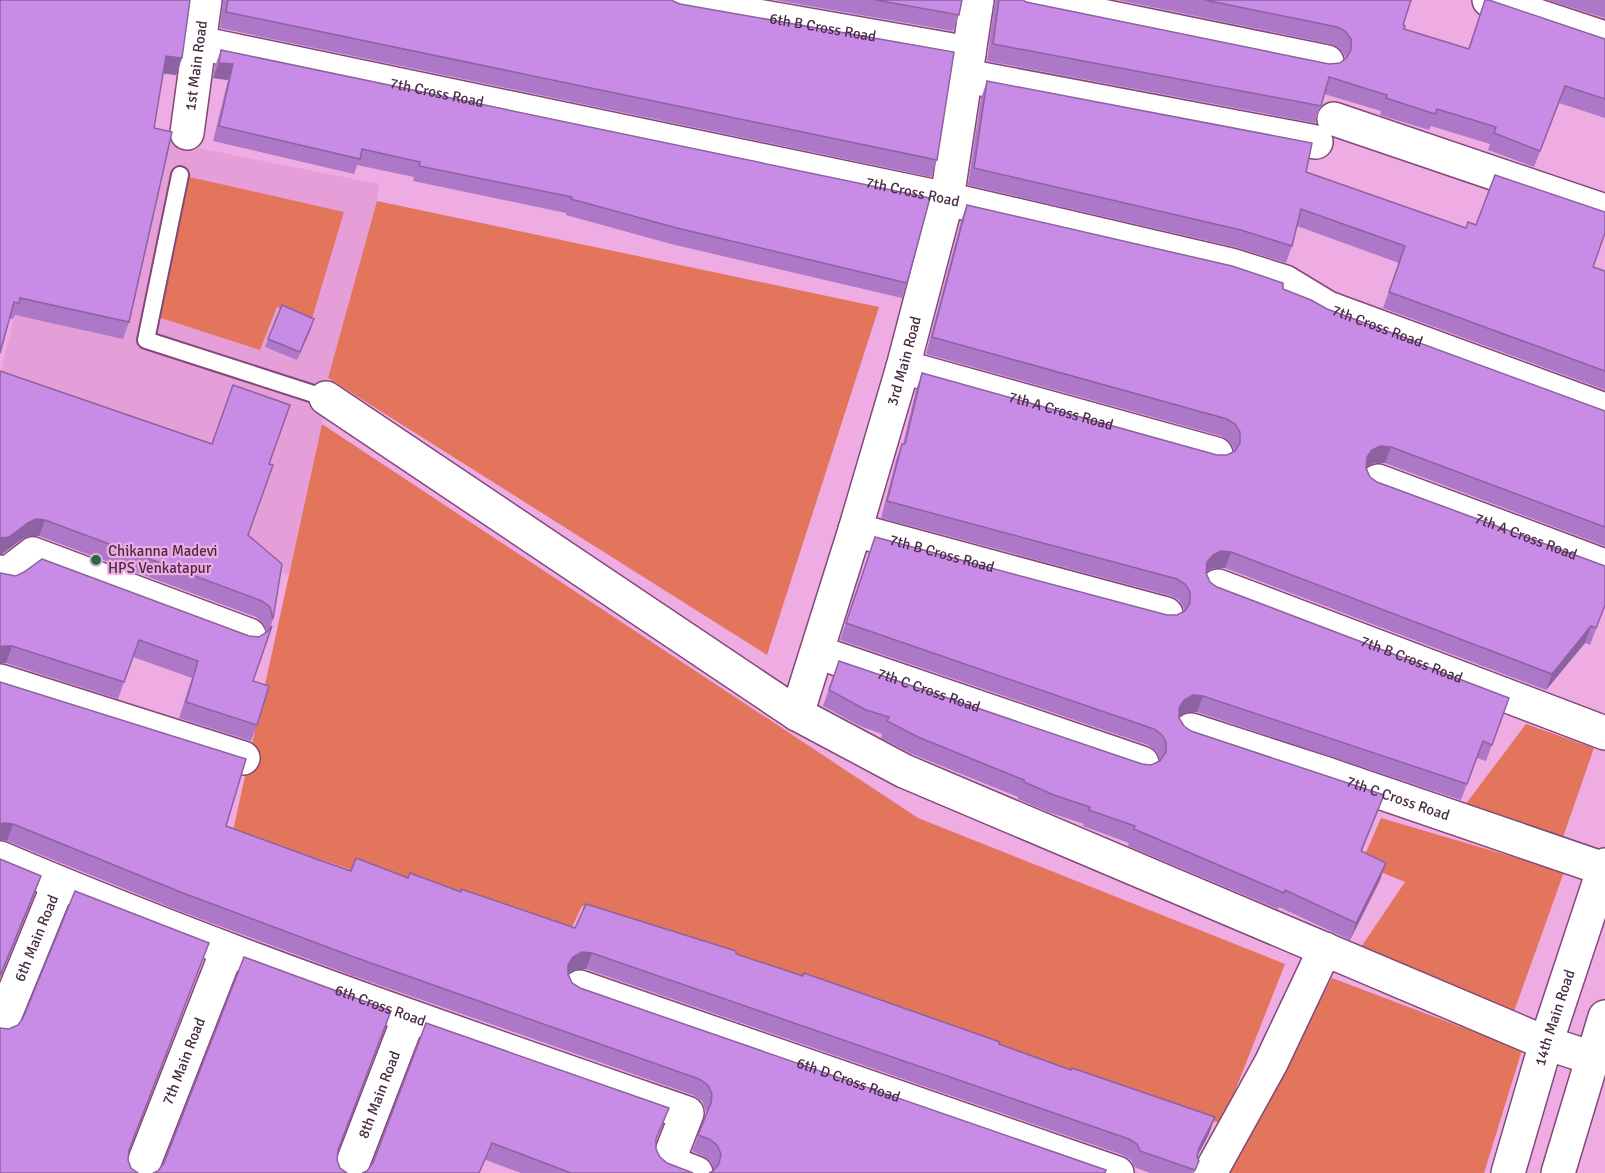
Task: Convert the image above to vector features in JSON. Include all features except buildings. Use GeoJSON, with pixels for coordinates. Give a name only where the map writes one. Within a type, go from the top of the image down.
{"type":"FeatureCollection","features":[{"type":"Feature","properties":{"kind":"street","name":"1st Main Road"},"geometry":{"type":"LineString","coordinates":[[187,134],[205,0]]}},
{"type":"Feature","properties":{"kind":"street","name":"3rd Main Road"},"geometry":{"type":"LineString","coordinates":[[797,714],[903,367],[947,199],[977,0]]}},
{"type":"Feature","properties":{"kind":"street"},"geometry":{"type":"LineString","coordinates":[[1024,0],[1327,62]]}},
{"type":"Feature","properties":{"kind":"street"},"geometry":{"type":"LineString","coordinates":[[1489,0],[1605,38]]}},
{"type":"Feature","properties":{"kind":"street","name":"6th B Cross Road"},"geometry":{"type":"LineString","coordinates":[[677,2],[967,64],[1325,131],[1605,211]]}},
{"type":"Feature","properties":{"kind":"street","name":"7th Cross Road"},"geometry":{"type":"LineString","coordinates":[[200,43],[947,199],[1253,272],[1285,282],[1328,308],[1605,410]]}},
{"type":"Feature","properties":{"kind":"street","name":"7th A Cross Road"},"geometry":{"type":"LineString","coordinates":[[903,367],[1216,454]]}},
{"type":"Feature","properties":{"kind":"street"},"geometry":{"type":"LineString","coordinates":[[326,398],[797,714],[904,771],[1546,1043],[1592,1059]]}},
{"type":"Feature","properties":{"kind":"street","name":"7th A Cross Road"},"geometry":{"type":"LineString","coordinates":[[1378,481],[1605,566]]}},
{"type":"Feature","properties":{"kind":"street","name":"7th B Cross Road"},"geometry":{"type":"LineString","coordinates":[[855,530],[1166,614]]}},
{"type":"Feature","properties":{"kind":"street"},"geometry":{"type":"LineString","coordinates":[[2,581],[33,554],[249,635]]}},
{"type":"Feature","properties":{"kind":"street","name":"7th B Cross Road"},"geometry":{"type":"LineString","coordinates":[[1218,586],[1605,733]]}},
{"type":"Feature","properties":{"kind":"street","name":"7th C Cross Road"},"geometry":{"type":"LineString","coordinates":[[817,652],[1142,763]]}},
{"type":"Feature","properties":{"kind":"street"},"geometry":{"type":"LineString","coordinates":[[0,681],[243,758]]}},
{"type":"Feature","properties":{"kind":"street","name":"7th C Cross Road"},"geometry":{"type":"LineString","coordinates":[[1191,730],[1604,867]]}},
{"type":"Feature","properties":{"kind":"street","name":"6th Cross Road"},"geometry":{"type":"LineString","coordinates":[[0,858],[227,951],[687,1113],[668,1162],[696,1173]]}},
{"type":"Feature","properties":{"kind":"street","name":"14th Main Road"},"geometry":{"type":"LineString","coordinates":[[1508,1173],[1546,1043],[1604,867]]}},
{"type":"Feature","properties":{"kind":"street","name":"6th Main Road"},"geometry":{"type":"LineString","coordinates":[[0,1027],[59,884]]}},
{"type":"Feature","properties":{"kind":"street"},"geometry":{"type":"LineString","coordinates":[[1210,1173],[1271,1063],[1325,949]]}},
{"type":"Feature","properties":{"kind":"street","name":"7th Main Road"},"geometry":{"type":"LineString","coordinates":[[140,1173],[227,951]]}},
{"type":"Feature","properties":{"kind":"street","name":"6th D Cross Road"},"geometry":{"type":"LineString","coordinates":[[580,987],[1117,1173]]}},
{"type":"Feature","properties":{"kind":"street","name":"8th Main Road"},"geometry":{"type":"LineString","coordinates":[[349,1173],[409,1017]]}},
{"type":"Feature","properties":{"kind":"street"},"geometry":{"type":"LineString","coordinates":[[1558,1173],[1605,1017]]}},
{"type":"Feature","properties":{"kind":"lane"},"geometry":{"type":"LineString","coordinates":[[180,176],[146,340],[326,398]]}},
{"type":"Feature","properties":{"kind":"shaded area"},"geometry":{"type":"Polygon","coordinates":[[[62,121],[379,184],[377,201],[328,378],[322,424],[289,575],[0,469],[0,375],[62,121]]]}},
{"type":"Feature","properties":{"kind":"shaded area"},"geometry":{"type":"Polygon","coordinates":[[[185,176],[344,212],[311,322],[277,307],[260,350],[158,317],[185,176]]]}},
{"type":"Feature","properties":{"kind":"shaded area"},"geometry":{"type":"Polygon","coordinates":[[[377,201],[879,307],[767,655],[328,378],[377,201]]]}},
{"type":"Feature","properties":{"kind":"shaded area"},"geometry":{"type":"Polygon","coordinates":[[[322,424],[918,818],[1285,964],[1222,1124],[582,906],[566,940],[233,831],[322,424]]]}},
{"type":"Feature","properties":{"kind":"shaded area"},"geometry":{"type":"Polygon","coordinates":[[[1526,724],[1594,748],[1561,843],[1462,809],[1526,724]]]}},
{"type":"Feature","properties":{"kind":"shaded area"},"geometry":{"type":"Polygon","coordinates":[[[1381,818],[1564,872],[1511,1020],[1361,947],[1405,882],[1361,864],[1381,818]]]}},
{"type":"Feature","properties":{"kind":"shaded area"},"geometry":{"type":"Polygon","coordinates":[[[1332,978],[1522,1050],[1484,1173],[1220,1173],[1332,978]]]}},
{"type":"Feature","properties":{"kind":"place","name":"Chikanna Madevi HPS Venkatapur"},"geometry":{"type":"Point","coordinates":[96,560]}}]}
